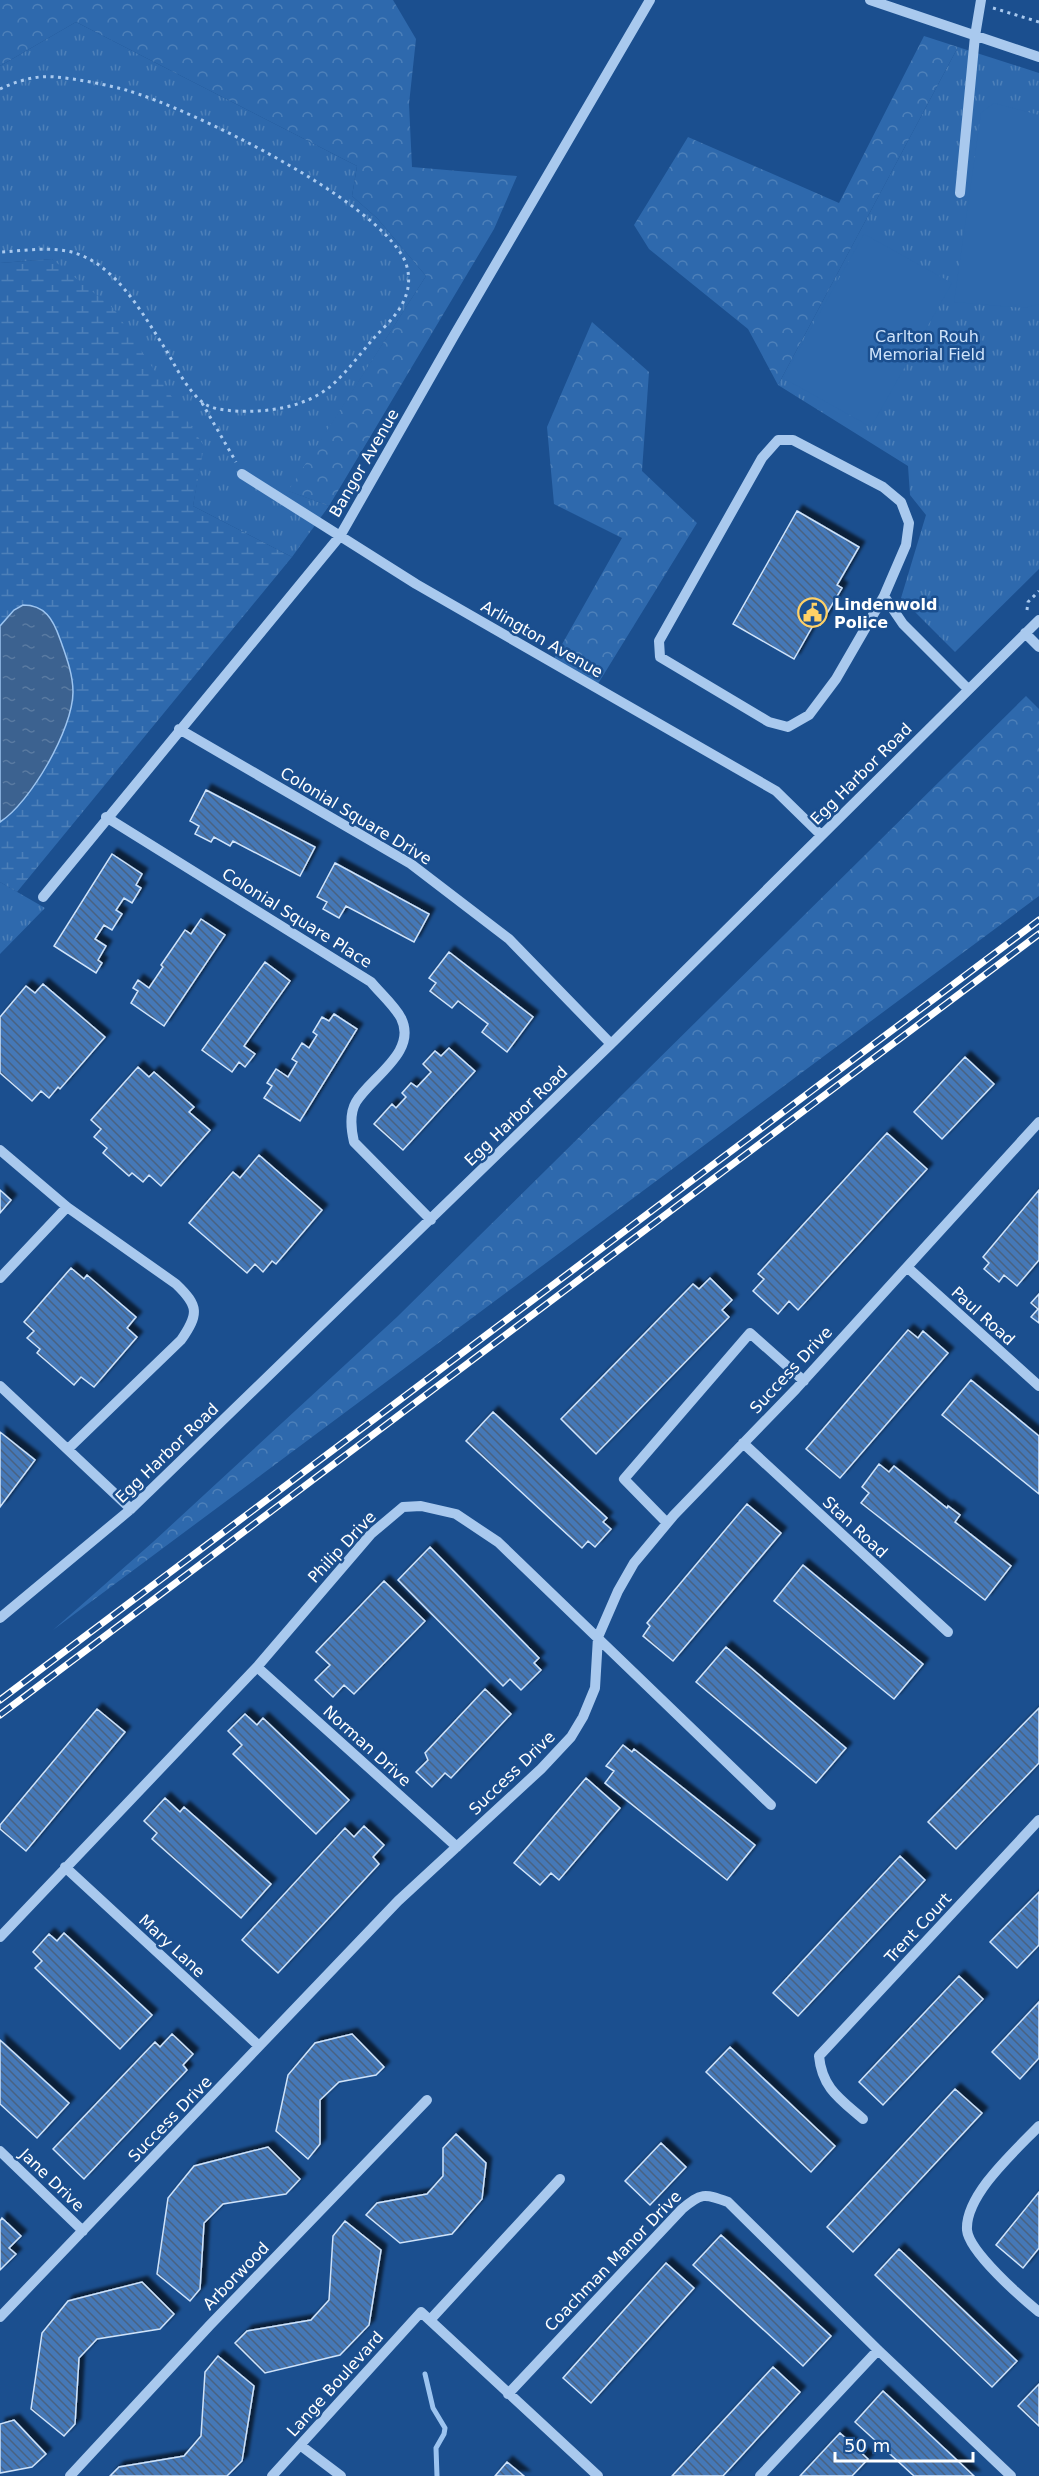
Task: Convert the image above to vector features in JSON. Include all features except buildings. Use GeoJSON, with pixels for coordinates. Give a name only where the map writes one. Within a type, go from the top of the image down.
{"type":"FeatureCollection","features":[{"type":"Feature","properties":{"kind":"street","name":"Bangor Avenue"},"geometry":{"type":"LineString","coordinates":[[43,897],[106,817],[340,536],[650,0]]}},
{"type":"Feature","properties":{"kind":"street"},"geometry":{"type":"LineString","coordinates":[[870,0],[1039,57]]}},
{"type":"Feature","properties":{"kind":"street"},"geometry":{"type":"LineString","coordinates":[[960,193],[975,36],[981,2]]}},
{"type":"Feature","properties":{"kind":"street"},"geometry":{"type":"LineString","coordinates":[[778,440],[793,440],[883,487],[901,502],[909,524],[906,545],[884,596],[836,679],[809,715],[788,727],[769,722],[660,657],[659,641],[762,458],[778,440]]}},
{"type":"Feature","properties":{"kind":"street","name":"Arlington Avenue"},"geometry":{"type":"LineString","coordinates":[[242,474],[416,584],[776,791],[821,835]]}},
{"type":"Feature","properties":{"kind":"street"},"geometry":{"type":"LineString","coordinates":[[884,596],[903,624],[968,690]]}},
{"type":"Feature","properties":{"kind":"street","name":"Egg Harbor Road"},"geometry":{"type":"LineString","coordinates":[[0,1618],[131,1509],[610,1044],[1039,620]]}},
{"type":"Feature","properties":{"kind":"street"},"geometry":{"type":"LineString","coordinates":[[1025,633],[1039,647]]}},
{"type":"Feature","properties":{"kind":"street","name":"Colonial Square Drive"},"geometry":{"type":"LineString","coordinates":[[179,729],[411,864],[509,939],[610,1044]]}},
{"type":"Feature","properties":{"kind":"street","name":"Colonial Square Place"},"geometry":{"type":"LineString","coordinates":[[106,817],[371,982],[401,1018],[405,1032],[401,1050],[355,1103],[350,1127],[354,1142],[430,1220]]}},
{"type":"Feature","properties":{"kind":"street","name":"Success Drive"},"geometry":{"type":"LineString","coordinates":[[0,2317],[398,1901],[541,1769],[571,1737],[584,1717],[595,1688],[598,1637],[618,1591],[634,1563],[667,1523],[804,1381],[1039,1122]]}},
{"type":"Feature","properties":{"kind":"street"},"geometry":{"type":"LineString","coordinates":[[0,1150],[68,1207],[176,1284],[191,1299],[195,1313],[193,1323],[181,1340],[68,1449]]}},
{"type":"Feature","properties":{"kind":"street"},"geometry":{"type":"LineString","coordinates":[[0,1278],[68,1207]]}},
{"type":"Feature","properties":{"kind":"street","name":"Paul Road"},"geometry":{"type":"LineString","coordinates":[[907,1267],[1039,1386]]}},
{"type":"Feature","properties":{"kind":"street"},"geometry":{"type":"LineString","coordinates":[[667,1523],[624,1479],[750,1333],[804,1381]]}},
{"type":"Feature","properties":{"kind":"street"},"geometry":{"type":"LineString","coordinates":[[0,1386],[131,1509]]}},
{"type":"Feature","properties":{"kind":"street","name":"Stan Road"},"geometry":{"type":"LineString","coordinates":[[743,1443],[948,1632]]}},
{"type":"Feature","properties":{"kind":"street","name":"Philip Drive"},"geometry":{"type":"LineString","coordinates":[[0,1936],[257,1667],[371,1534],[403,1507],[421,1506],[456,1514],[498,1542],[771,1805]]}},
{"type":"Feature","properties":{"kind":"street","name":"Norman Drive"},"geometry":{"type":"LineString","coordinates":[[257,1667],[457,1846]]}},
{"type":"Feature","properties":{"kind":"street","name":"Trent Court"},"geometry":{"type":"LineString","coordinates":[[863,2119],[832,2092],[821,2074],[819,2056],[1039,1820]]}},
{"type":"Feature","properties":{"kind":"street","name":"Mary Lane"},"geometry":{"type":"LineString","coordinates":[[65,1868],[259,2046]]}},
{"type":"Feature","properties":{"kind":"street","name":"Arborwood"},"geometry":{"type":"LineString","coordinates":[[70,2476],[210,2325],[427,2100]]}},
{"type":"Feature","properties":{"kind":"street"},"geometry":{"type":"LineString","coordinates":[[1039,2126],[980,2190],[970,2206],[967,2231],[972,2245],[1039,2312]]}},
{"type":"Feature","properties":{"kind":"street","name":"Jane Drive"},"geometry":{"type":"LineString","coordinates":[[0,2151],[83,2231]]}},
{"type":"Feature","properties":{"kind":"street"},"geometry":{"type":"LineString","coordinates":[[560,2179],[429,2320],[598,2476]]}},
{"type":"Feature","properties":{"kind":"street","name":"Coachman Manor Drive"},"geometry":{"type":"LineString","coordinates":[[508,2394],[682,2209],[696,2197],[708,2194],[728,2202],[878,2350],[1011,2476]]}},
{"type":"Feature","properties":{"kind":"street","name":"Lange Boulevard"},"geometry":{"type":"LineString","coordinates":[[272,2476],[421,2312],[429,2320]]}},
{"type":"Feature","properties":{"kind":"street"},"geometry":{"type":"LineString","coordinates":[[760,2476],[878,2350]]}},
{"type":"Feature","properties":{"kind":"street"},"geometry":{"type":"LineString","coordinates":[[300,2445],[341,2476]]}},
{"type":"Feature","properties":{"kind":"path"},"geometry":{"type":"LineString","coordinates":[[981,2],[1039,22]]}},
{"type":"Feature","properties":{"kind":"path"},"geometry":{"type":"LineString","coordinates":[[0,89],[37,77],[74,79],[125,90],[191,115],[278,158],[330,191],[378,227],[401,253],[408,273],[408,289],[403,304],[332,385],[305,401],[269,410],[245,412],[222,410],[201,401]]}},
{"type":"Feature","properties":{"kind":"path"},"geometry":{"type":"LineString","coordinates":[[0,252],[67,251],[87,257],[103,267],[118,282],[150,324],[180,374],[201,401],[242,474]]}},
{"type":"Feature","properties":{"kind":"green space"},"geometry":{"type":"Polygon","coordinates":[[[0,0],[393,0],[416,39],[409,104],[412,167],[517,176],[494,229],[329,506],[288,491],[426,276],[377,218],[352,196],[357,166],[76,22],[0,66],[0,0]]]}},
{"type":"Feature","properties":{"kind":"green space"},"geometry":{"type":"Polygon","coordinates":[[[76,22],[357,166],[352,196],[377,218],[426,276],[289,491],[329,506],[292,557],[193,506],[203,446],[52,259],[0,263],[0,66],[76,22]]]}},
{"type":"Feature","properties":{"kind":"green space"},"geometry":{"type":"Polygon","coordinates":[[[924,36],[958,47],[778,385],[748,329],[649,249],[634,225],[688,137],[839,203],[924,36]]]}},
{"type":"Feature","properties":{"kind":"green space","name":"Carlton Rouh Memorial Field"},"geometry":{"type":"Polygon","coordinates":[[[958,47],[1039,73],[1039,569],[955,652],[901,598],[926,515],[910,495],[908,466],[778,385],[958,47]]]}},
{"type":"Feature","properties":{"kind":"green space"},"geometry":{"type":"Polygon","coordinates":[[[994,103],[1039,115],[1039,304],[1024,308],[954,302],[981,113],[994,103]]]}},
{"type":"Feature","properties":{"kind":"green space"},"geometry":{"type":"Polygon","coordinates":[[[864,234],[952,283],[871,427],[783,378],[864,234]]]}},
{"type":"Feature","properties":{"kind":"green space"},"geometry":{"type":"Polygon","coordinates":[[[52,259],[114,309],[204,446],[193,506],[292,557],[17,892],[0,882],[0,822],[24,799],[47,764],[65,727],[71,709],[73,688],[63,648],[0,626],[0,263],[52,259]]]}},
{"type":"Feature","properties":{"kind":"green space"},"geometry":{"type":"Polygon","coordinates":[[[592,322],[649,372],[642,471],[697,523],[596,687],[552,662],[622,538],[554,504],[547,427],[592,322]]]}},
{"type":"Feature","properties":{"kind":"green space"},"geometry":{"type":"Polygon","coordinates":[[[1026,696],[1039,709],[1039,896],[53,1630],[153,1542],[397,1317],[1026,696]]]}},
{"type":"Feature","properties":{"kind":"green space"},"geometry":{"type":"Polygon","coordinates":[[[0,882],[45,908],[0,954],[0,882]]]}},
{"type":"Feature","properties":{"kind":"water"},"geometry":{"type":"Polygon","coordinates":[[[23,605],[43,610],[51,619],[69,665],[73,692],[66,725],[48,764],[24,799],[0,822],[0,626],[14,610],[23,605]]]}},
{"type":"Feature","properties":{"kind":"waterway"},"geometry":{"type":"LineString","coordinates":[[425,2374],[433,2408],[445,2428],[436,2448],[437,2476]]}},
{"type":"Feature","properties":{"kind":"railway"},"geometry":{"type":"LineString","coordinates":[[0,1700],[1039,920]]}},
{"type":"Feature","properties":{"kind":"railway"},"geometry":{"type":"LineString","coordinates":[[0,1715],[1039,934]]}},
{"type":"Feature","properties":{"kind":"place","name":"Lindenwold Police"},"geometry":{"type":"Point","coordinates":[813,613]}}]}
